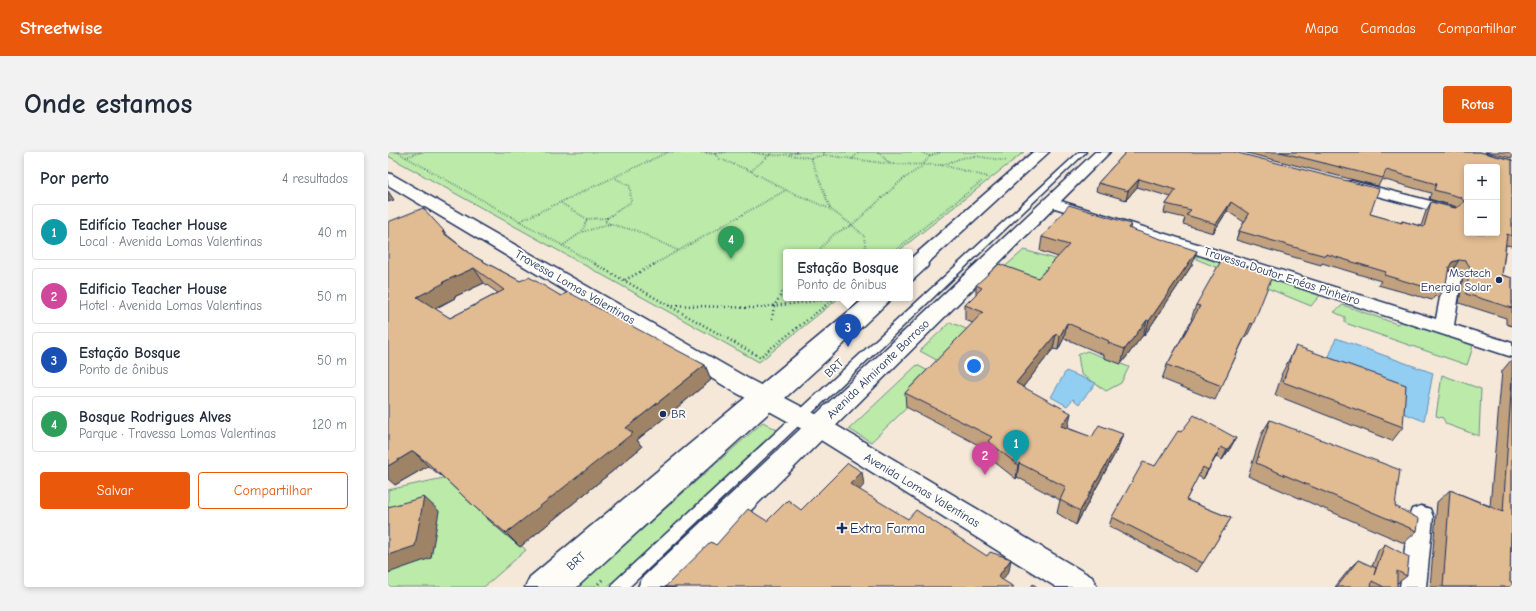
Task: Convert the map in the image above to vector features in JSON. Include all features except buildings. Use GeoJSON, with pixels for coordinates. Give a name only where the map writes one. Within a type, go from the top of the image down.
{"type":"FeatureCollection","features":[{"type":"Feature","properties":{"kind":"main road"},"geometry":{"type":"LineString","coordinates":[[913,266],[1042,152]]}},
{"type":"Feature","properties":{"kind":"main road","name":"Avenida Almirante Barroso"},"geometry":{"type":"LineString","coordinates":[[653,587],[810,422],[1052,202],[1103,152]]}},
{"type":"Feature","properties":{"kind":"main road","name":"Travessa Lomas Valentinas"},"geometry":{"type":"LineString","coordinates":[[388,178],[768,399]]}},
{"type":"Feature","properties":{"kind":"main road"},"geometry":{"type":"LineString","coordinates":[[540,587],[768,399],[874,301]]}},
{"type":"Feature","properties":{"kind":"main road","name":"Avenida Lomas Valentinas"},"geometry":{"type":"LineString","coordinates":[[768,399],[810,422],[1081,587]]}},
{"type":"Feature","properties":{"kind":"street"},"geometry":{"type":"LineString","coordinates":[[1342,183],[1448,210]]}},
{"type":"Feature","properties":{"kind":"street","name":"Travessa Doutor Enéas Pinheiro"},"geometry":{"type":"LineString","coordinates":[[1052,202],[1512,350]]}},
{"type":"Feature","properties":{"kind":"street"},"geometry":{"type":"LineString","coordinates":[[1444,328],[1453,276]]}},
{"type":"Feature","properties":{"kind":"street"},"geometry":{"type":"LineString","coordinates":[[1413,587],[1421,517]]}},
{"type":"Feature","properties":{"kind":"lane"},"geometry":{"type":"LineString","coordinates":[[913,275],[1010,185],[1048,152]]}},
{"type":"Feature","properties":{"kind":"lane","name":"BRT"},"geometry":{"type":"LineString","coordinates":[[619,587],[810,422],[1083,152]]}},
{"type":"Feature","properties":{"kind":"lane","name":"BRT"},"geometry":{"type":"LineString","coordinates":[[567,587],[768,399],[884,301]]}},
{"type":"Feature","properties":{"kind":"path"},"geometry":{"type":"LineString","coordinates":[[397,152],[760,357],[831,301]]}},
{"type":"Feature","properties":{"kind":"path"},"geometry":{"type":"LineString","coordinates":[[406,157],[421,152]]}},
{"type":"Feature","properties":{"kind":"path"},"geometry":{"type":"LineString","coordinates":[[520,221],[668,152]]}},
{"type":"Feature","properties":{"kind":"path"},"geometry":{"type":"LineString","coordinates":[[699,152],[714,154],[726,152]]}},
{"type":"Feature","properties":{"kind":"path"},"geometry":{"type":"LineString","coordinates":[[752,152],[767,156],[788,155],[811,158],[824,155],[890,164],[942,165],[988,177]]}},
{"type":"Feature","properties":{"kind":"path"},"geometry":{"type":"LineString","coordinates":[[751,171],[773,152]]}},
{"type":"Feature","properties":{"kind":"path"},"geometry":{"type":"LineString","coordinates":[[788,155],[797,152]]}},
{"type":"Feature","properties":{"kind":"path"},"geometry":{"type":"LineString","coordinates":[[852,160],[859,152]]}},
{"type":"Feature","properties":{"kind":"path"},"geometry":{"type":"LineString","coordinates":[[878,152],[890,164]]}},
{"type":"Feature","properties":{"kind":"path"},"geometry":{"type":"LineString","coordinates":[[920,152],[930,156]]}},
{"type":"Feature","properties":{"kind":"path"},"geometry":{"type":"LineString","coordinates":[[821,249],[834,234],[852,225],[865,215],[902,180],[925,165],[930,156],[941,152]]}},
{"type":"Feature","properties":{"kind":"path"},"geometry":{"type":"LineString","coordinates":[[975,156],[979,152]]}},
{"type":"Feature","properties":{"kind":"path"},"geometry":{"type":"LineString","coordinates":[[714,154],[751,171],[786,190],[830,209],[864,236],[866,249]]}},
{"type":"Feature","properties":{"kind":"path"},"geometry":{"type":"LineString","coordinates":[[942,165],[962,158],[975,156],[1008,161],[1003,165]]}},
{"type":"Feature","properties":{"kind":"path"},"geometry":{"type":"LineString","coordinates":[[811,158],[830,209]]}},
{"type":"Feature","properties":{"kind":"path"},"geometry":{"type":"LineString","coordinates":[[897,249],[993,173]]}},
{"type":"Feature","properties":{"kind":"path"},"geometry":{"type":"LineString","coordinates":[[561,203],[587,219],[600,220],[608,218],[632,202],[630,186],[615,178]]}},
{"type":"Feature","properties":{"kind":"path"},"geometry":{"type":"LineString","coordinates":[[624,280],[679,251],[786,190]]}},
{"type":"Feature","properties":{"kind":"path"},"geometry":{"type":"LineString","coordinates":[[608,218],[605,222],[650,236],[679,251]]}},
{"type":"Feature","properties":{"kind":"path"},"geometry":{"type":"LineString","coordinates":[[582,232],[587,219]]}},
{"type":"Feature","properties":{"kind":"path"},"geometry":{"type":"LineString","coordinates":[[562,246],[582,232],[610,224]]}},
{"type":"Feature","properties":{"kind":"path"},"geometry":{"type":"LineString","coordinates":[[772,319],[774,306],[783,291]]}},
{"type":"Feature","properties":{"kind":"path"},"geometry":{"type":"LineString","coordinates":[[668,305],[755,308],[812,301]]}},
{"type":"Feature","properties":{"kind":"green space"},"geometry":{"type":"Polygon","coordinates":[[[388,152],[1024,152],[901,249],[783,249],[783,301],[835,301],[759,362],[388,156],[388,152]]]}},
{"type":"Feature","properties":{"kind":"green space"},"geometry":{"type":"Polygon","coordinates":[[[1024,250],[1082,267],[1113,282],[993,277],[1024,250]]]}},
{"type":"Feature","properties":{"kind":"green space"},"geometry":{"type":"Polygon","coordinates":[[[1200,252],[1323,292],[1311,306],[1196,259],[1200,252]]]}},
{"type":"Feature","properties":{"kind":"green space"},"geometry":{"type":"Polygon","coordinates":[[[1343,305],[1397,324],[1404,319],[1473,340],[1472,350],[1467,365],[1345,323],[1345,317],[1334,312],[1343,305]]]}},
{"type":"Feature","properties":{"kind":"green space"},"geometry":{"type":"Polygon","coordinates":[[[950,322],[971,331],[942,363],[920,351],[950,322]]]}},
{"type":"Feature","properties":{"kind":"green space"},"geometry":{"type":"Polygon","coordinates":[[[1087,351],[1129,367],[1121,383],[1106,391],[1081,374],[1078,355],[1087,351]]]}},
{"type":"Feature","properties":{"kind":"green space"},"geometry":{"type":"Polygon","coordinates":[[[917,365],[939,377],[871,442],[849,429],[917,365]]]}},
{"type":"Feature","properties":{"kind":"green space"},"geometry":{"type":"Polygon","coordinates":[[[1442,375],[1481,389],[1479,436],[1446,424],[1443,418],[1436,416],[1442,375]]]}},
{"type":"Feature","properties":{"kind":"green space"},"geometry":{"type":"Polygon","coordinates":[[[763,422],[779,431],[607,587],[577,587],[763,422]]]}},
{"type":"Feature","properties":{"kind":"green space"},"geometry":{"type":"Polygon","coordinates":[[[448,477],[526,550],[484,587],[388,587],[388,490],[448,477]]]}},
{"type":"Feature","properties":{"kind":"water"},"geometry":{"type":"Polygon","coordinates":[[[1336,338],[1433,373],[1424,421],[1320,381],[1336,338]]]}},
{"type":"Feature","properties":{"kind":"water"},"geometry":{"type":"Polygon","coordinates":[[[1066,371],[1096,383],[1079,404],[1073,399],[1067,406],[1051,397],[1066,371]]]}},
{"type":"Feature","properties":{"kind":"place","name":"Bosque Rodrigues Alves"},"geometry":{"type":"Point","coordinates":[731,259]}},
{"type":"Feature","properties":{"kind":"place","name":"Msctech Energia Solar"},"geometry":{"type":"Point","coordinates":[1499,280]}},
{"type":"Feature","properties":{"kind":"place","name":"Estação Bosque"},"geometry":{"type":"Point","coordinates":[848,347]}},
{"type":"Feature","properties":{"kind":"place","name":"BR"},"geometry":{"type":"Point","coordinates":[663,414]}},
{"type":"Feature","properties":{"kind":"place","name":"Edifício Teacher House"},"geometry":{"type":"Point","coordinates":[1016,463]}},
{"type":"Feature","properties":{"kind":"place","name":"Edificio Teacher House"},"geometry":{"type":"Point","coordinates":[985,475]}},
{"type":"Feature","properties":{"kind":"place","name":"Extra Farma"},"geometry":{"type":"Point","coordinates":[842,528]}}]}
